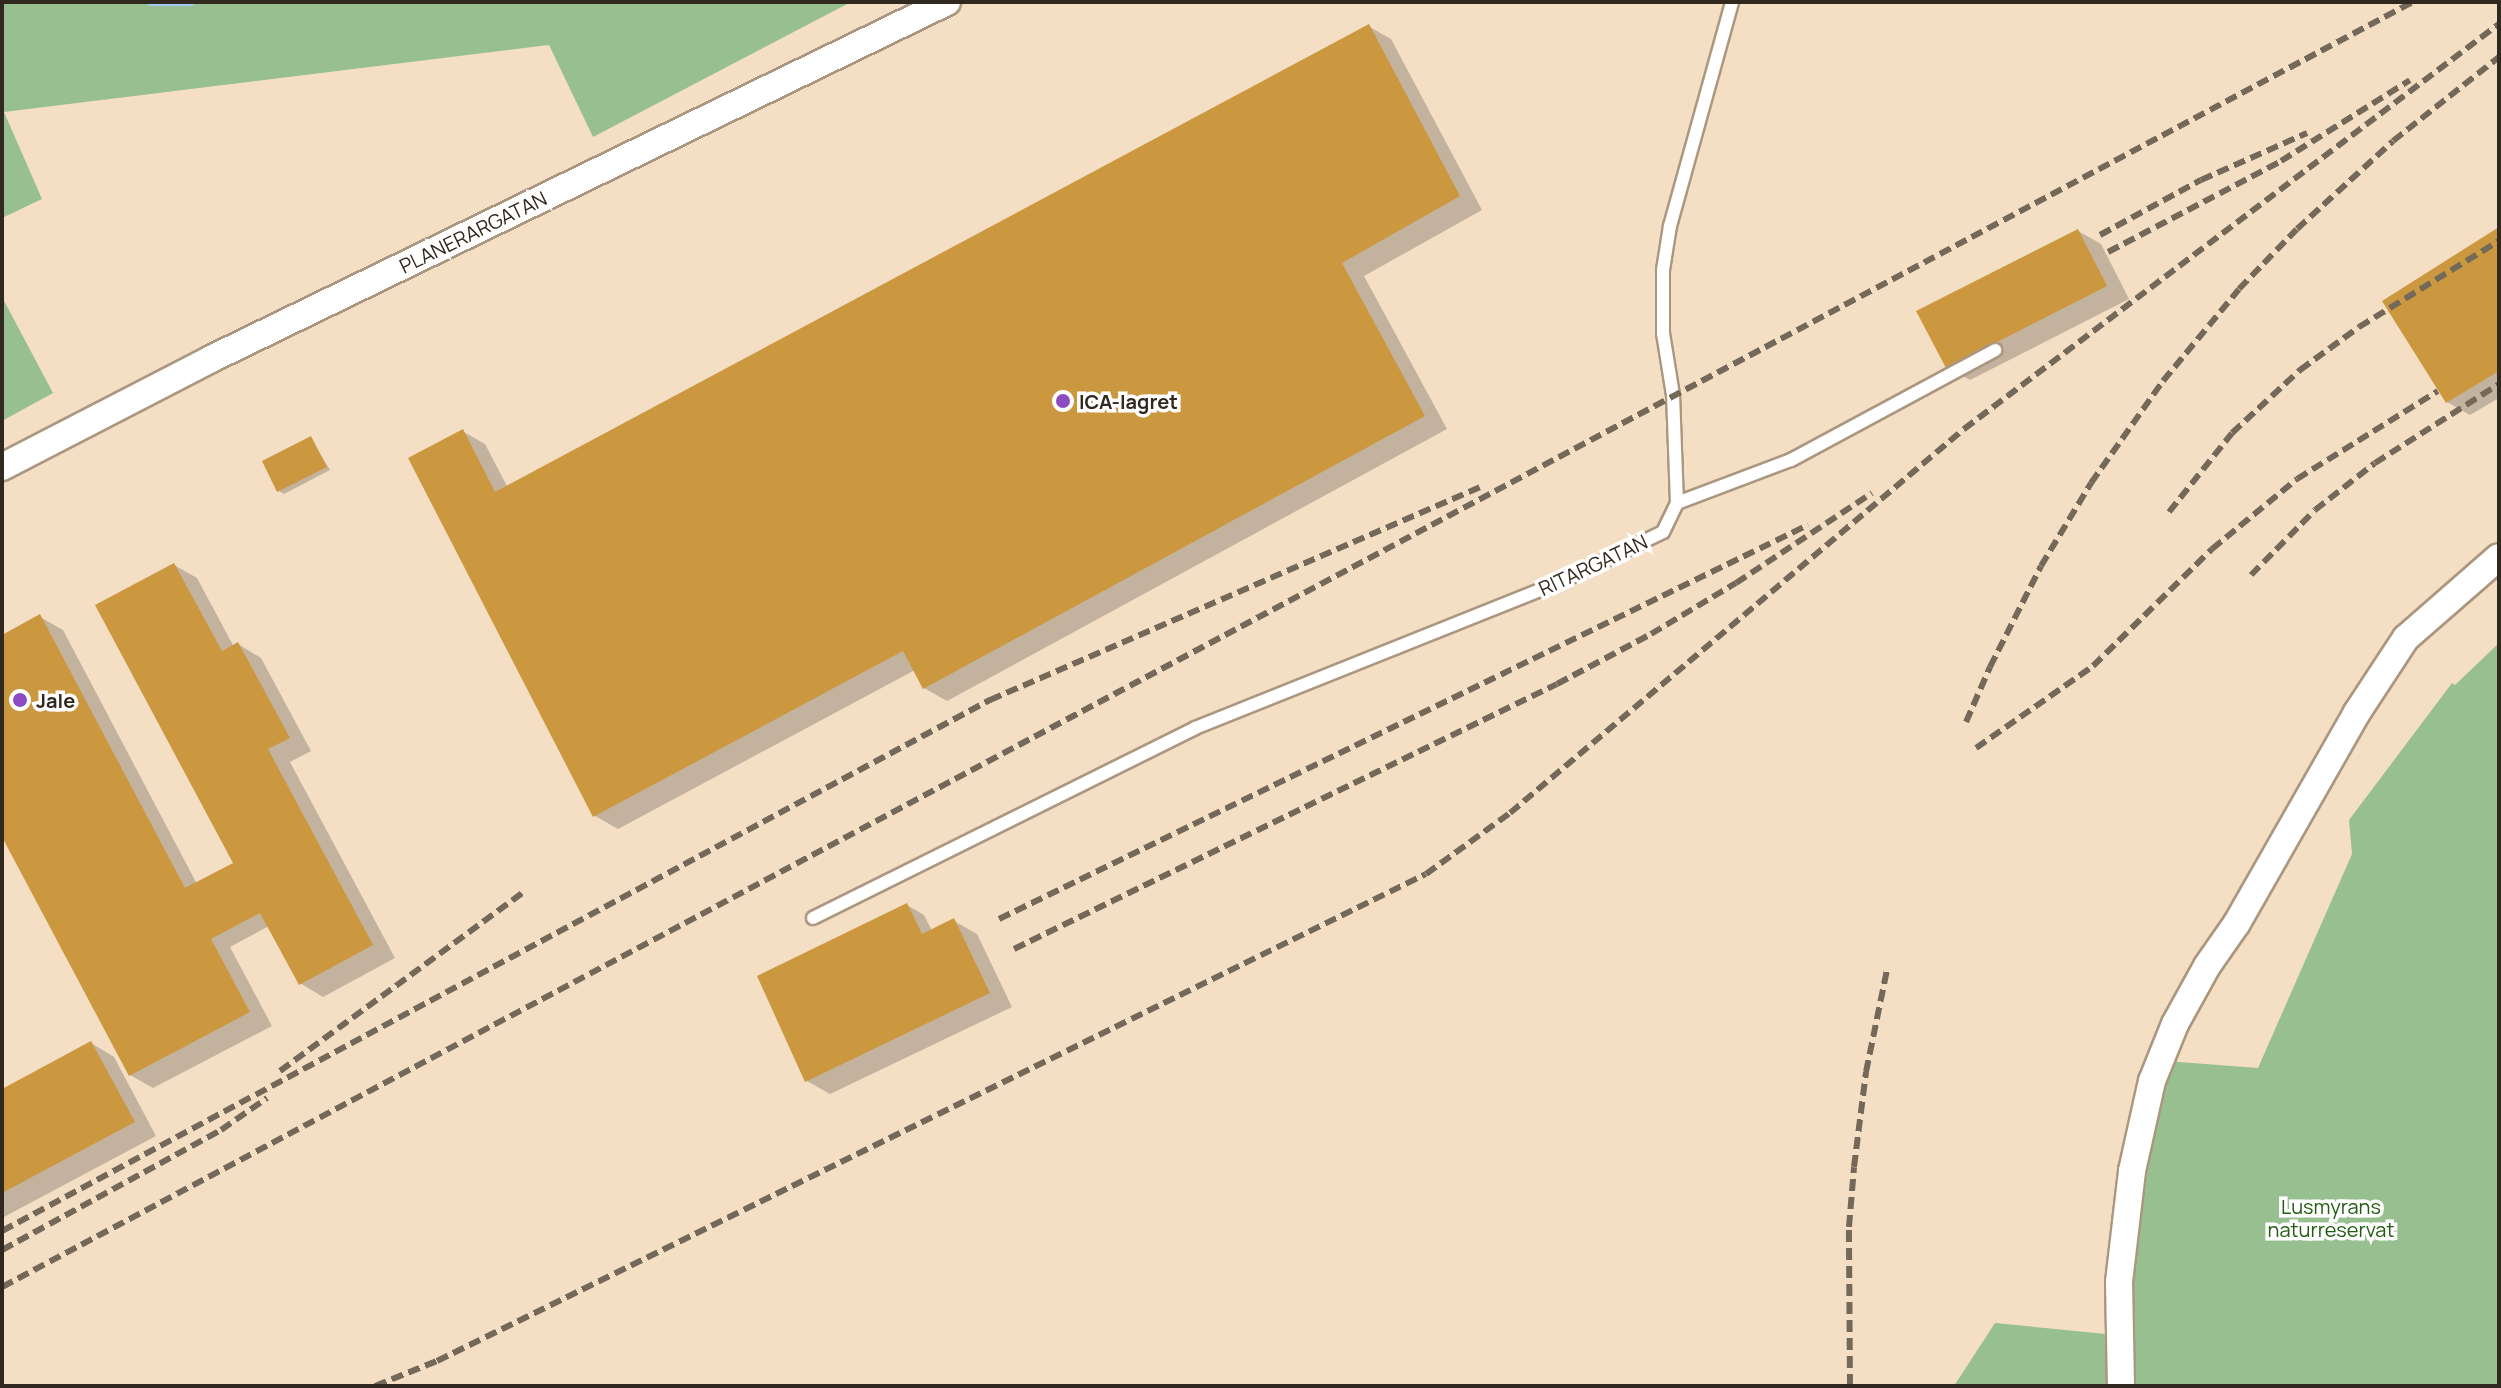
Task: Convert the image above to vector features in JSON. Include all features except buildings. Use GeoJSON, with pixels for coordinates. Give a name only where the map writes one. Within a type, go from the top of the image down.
{"type":"FeatureCollection","features":[{"type":"Feature","properties":{"kind":"street","name":"PLANERARGATAN"},"geometry":{"type":"LineString","coordinates":[[2,467],[225,352],[947,2]]}},
{"type":"Feature","properties":{"kind":"street"},"geometry":{"type":"LineString","coordinates":[[2121,1386],[2119,1282],[2132,1171],[2152,1081],[2175,1024],[2207,966],[2237,923],[2356,714],[2406,638],[2499,557]]}},
{"type":"Feature","properties":{"kind":"lane"},"geometry":{"type":"LineString","coordinates":[[1732,2],[1670,226],[1663,270],[1663,333],[1673,395],[1677,503],[1791,460],[1995,350]]}},
{"type":"Feature","properties":{"kind":"lane","name":"RITARGATAN"},"geometry":{"type":"LineString","coordinates":[[813,918],[1195,728],[1562,581],[1663,532],[1677,503]]}},
{"type":"Feature","properties":{"kind":"green space"},"geometry":{"type":"Polygon","coordinates":[[[2,2],[851,2],[593,137],[549,45],[4,112],[42,199],[2,218],[2,2]]]}},
{"type":"Feature","properties":{"kind":"green space"},"geometry":{"type":"Polygon","coordinates":[[[2,297],[53,393],[2,421],[2,297]]]}},
{"type":"Feature","properties":{"kind":"green space","name":"Lusmyrans naturreservat"},"geometry":{"type":"Polygon","coordinates":[[[2499,643],[2499,1386],[1954,1386],[1995,1323],[2116,1335],[2119,1257],[2166,1061],[2258,1068],[2352,854],[2349,820],[2452,683],[2455,685],[2499,643]]]}},
{"type":"Feature","properties":{"kind":"waterway"},"geometry":{"type":"LineString","coordinates":[[150,2],[190,2]]}},
{"type":"Feature","properties":{"kind":"railway"},"geometry":{"type":"LineString","coordinates":[[2,1287],[2413,2]]}},
{"type":"Feature","properties":{"kind":"railway"},"geometry":{"type":"LineString","coordinates":[[375,1386],[437,1361],[1426,874],[1510,813],[1964,429],[2499,24]]}},
{"type":"Feature","properties":{"kind":"railway"},"geometry":{"type":"LineString","coordinates":[[1966,722],[2041,566],[2091,483],[2163,381],[2239,289],[2297,229],[2393,141],[2499,57]]}},
{"type":"Feature","properties":{"kind":"railway"},"geometry":{"type":"LineString","coordinates":[[2108,252],[2281,161],[2410,80]]}},
{"type":"Feature","properties":{"kind":"railway"},"geometry":{"type":"LineString","coordinates":[[2100,235],[2201,180],[2307,133]]}},
{"type":"Feature","properties":{"kind":"railway"},"geometry":{"type":"LineString","coordinates":[[2169,512],[2232,433],[2300,370],[2359,327],[2499,241]]}},
{"type":"Feature","properties":{"kind":"railway"},"geometry":{"type":"LineString","coordinates":[[2251,575],[2315,510],[2375,463],[2499,384]]}},
{"type":"Feature","properties":{"kind":"railway"},"geometry":{"type":"LineString","coordinates":[[1976,748],[2093,666],[2212,549],[2297,479],[2438,391]]}},
{"type":"Feature","properties":{"kind":"railway"},"geometry":{"type":"LineString","coordinates":[[2,1231],[990,700],[1480,487]]}},
{"type":"Feature","properties":{"kind":"railway"},"geometry":{"type":"LineString","coordinates":[[1014,949],[1557,684],[1651,634],[1736,583],[1872,493]]}},
{"type":"Feature","properties":{"kind":"railway"},"geometry":{"type":"LineString","coordinates":[[999,919],[1808,525]]}},
{"type":"Feature","properties":{"kind":"railway"},"geometry":{"type":"LineString","coordinates":[[280,1071],[525,891]]}},
{"type":"Feature","properties":{"kind":"railway"},"geometry":{"type":"LineString","coordinates":[[1850,1386],[1849,1227],[1854,1167],[1866,1072],[1887,970]]}},
{"type":"Feature","properties":{"kind":"railway"},"geometry":{"type":"LineString","coordinates":[[2,1250],[221,1130],[267,1098]]}},
{"type":"Feature","properties":{"kind":"place","name":"ICA-lagret"},"geometry":{"type":"Point","coordinates":[1063,401]}},
{"type":"Feature","properties":{"kind":"place","name":"Jale"},"geometry":{"type":"Point","coordinates":[20,700]}}]}
